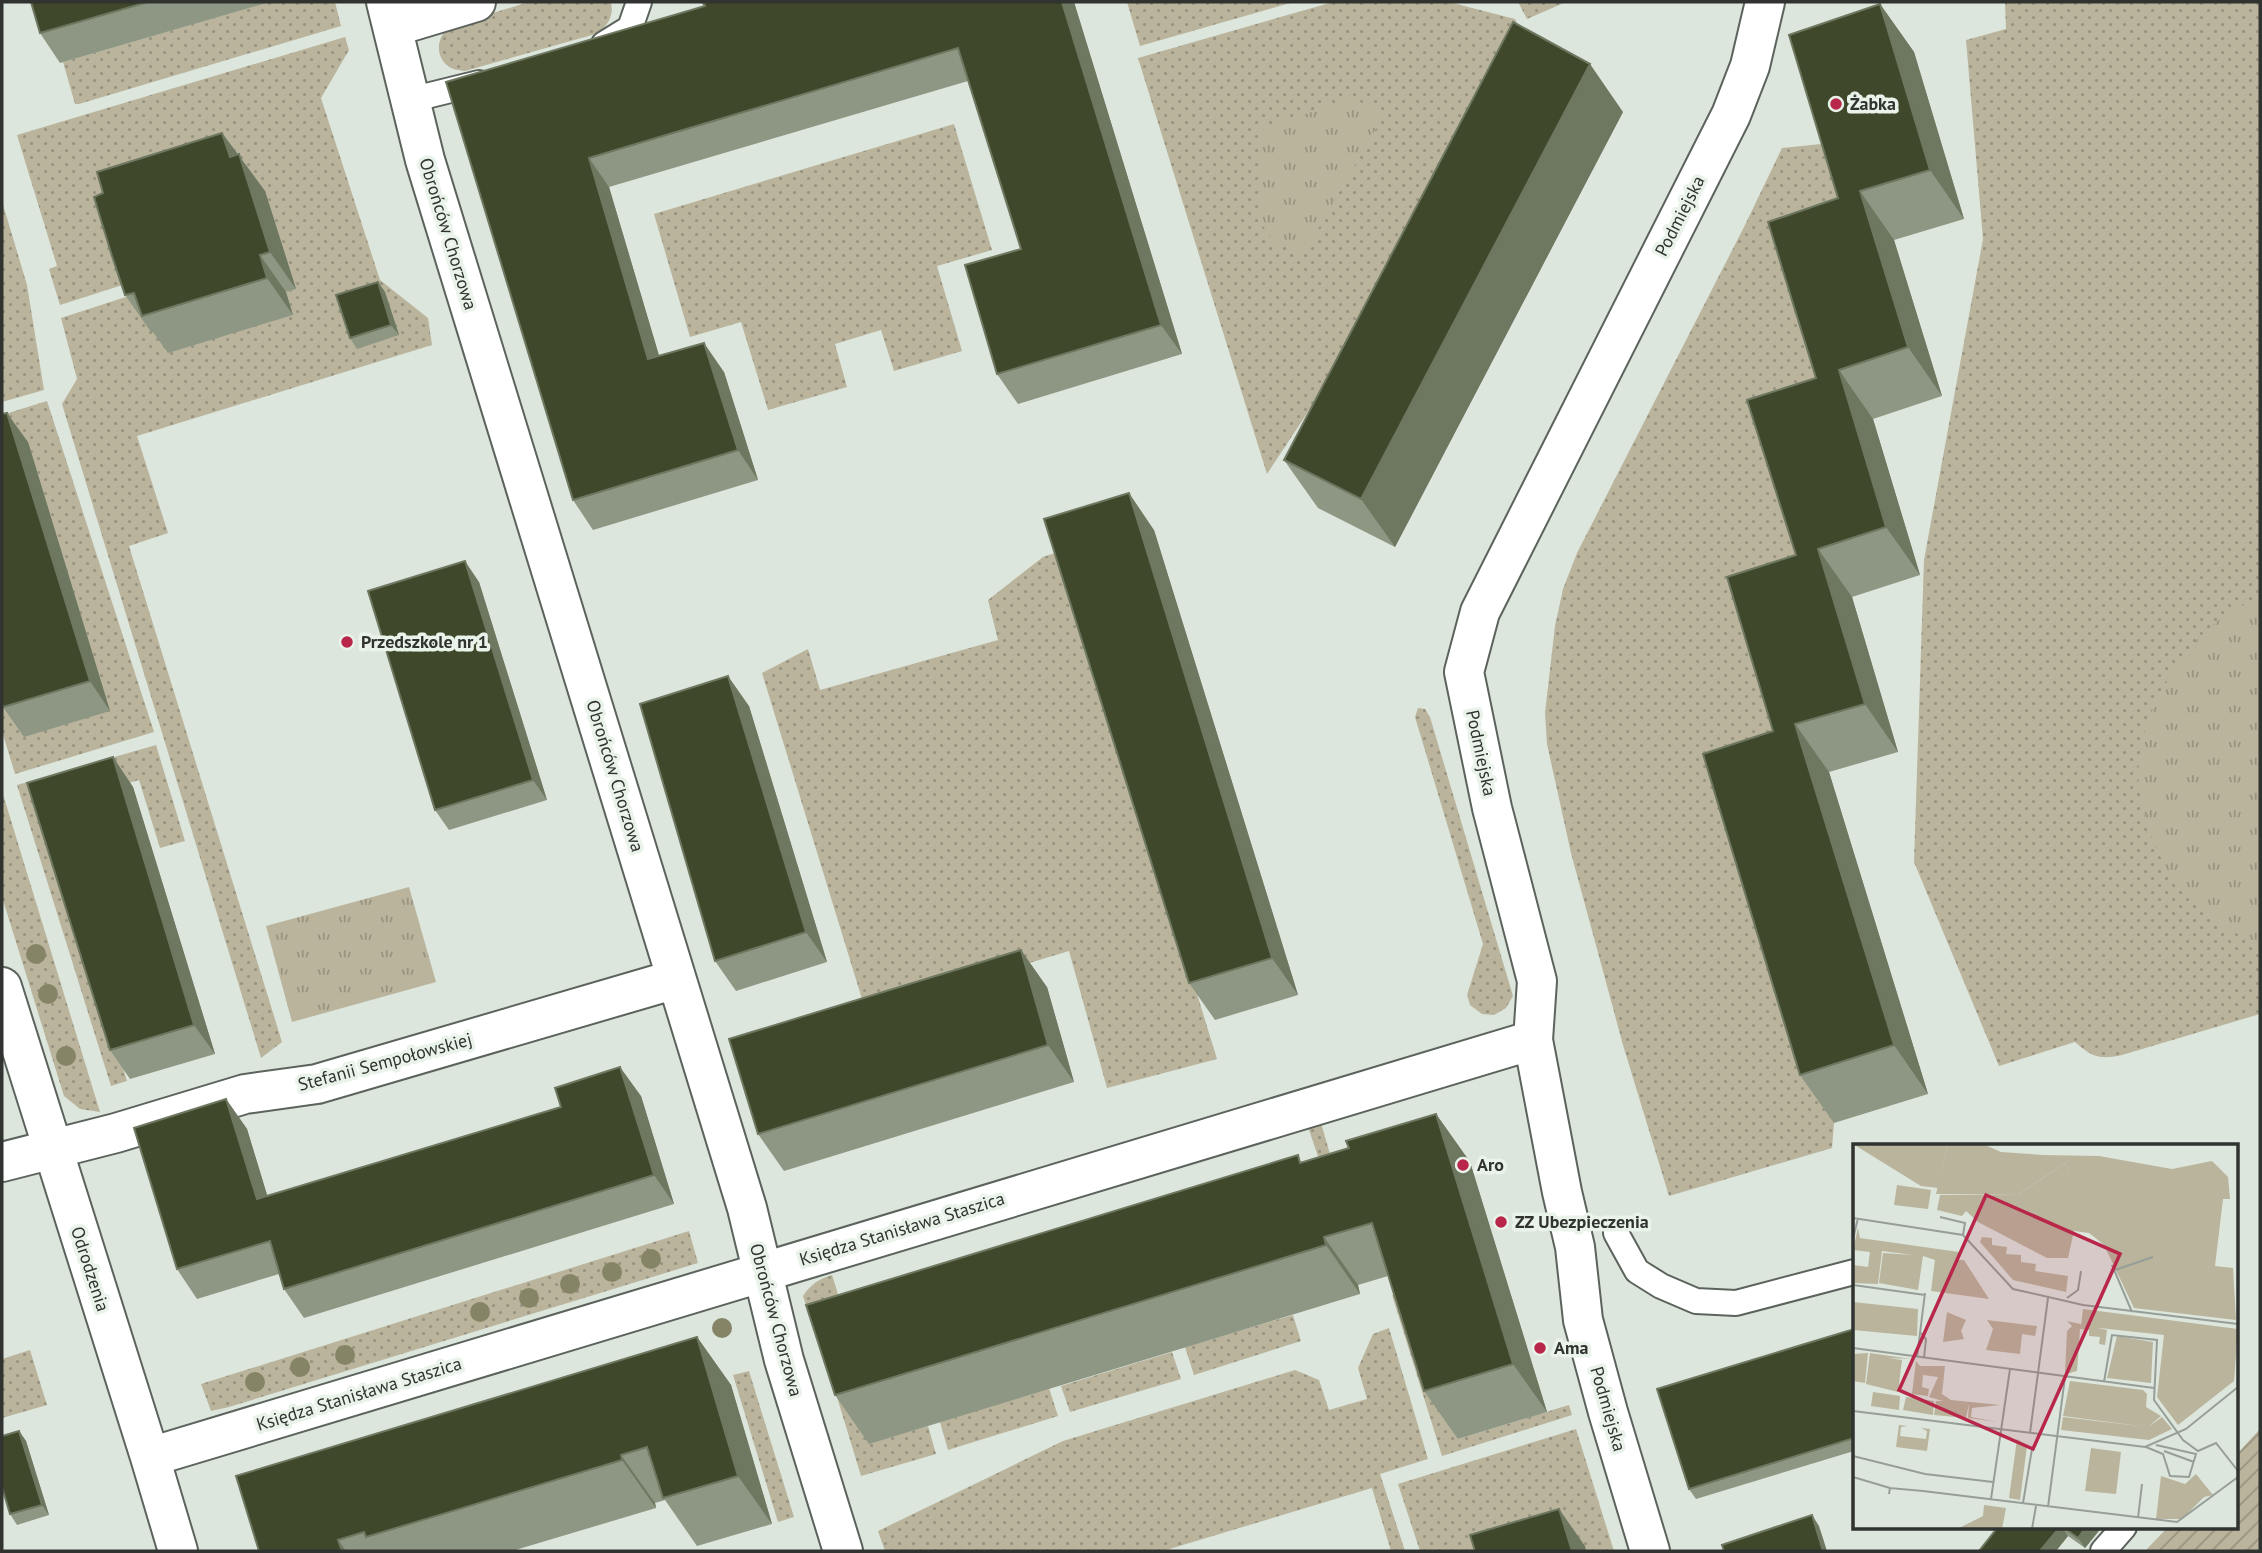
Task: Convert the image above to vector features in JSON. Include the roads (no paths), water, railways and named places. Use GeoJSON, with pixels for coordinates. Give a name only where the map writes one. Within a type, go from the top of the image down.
{"type":"FeatureCollection","features":[{"type":"Feature","properties":{"kind":"street"},"geometry":{"type":"LineString","coordinates":[[389,14],[476,2]]}},
{"type":"Feature","properties":{"kind":"street","name":"Podmiejska"},"geometry":{"type":"LineString","coordinates":[[1650,1551],[1583,1320],[1575,1247],[1533,1040],[1537,981],[1492,808],[1464,671],[1480,612],[1731,115],[1750,66],[1765,2]]}},
{"type":"Feature","properties":{"kind":"street","name":"Obrońców Chorzowa"},"geometry":{"type":"LineString","coordinates":[[389,14],[429,173],[747,1208],[784,1360],[842,1551]]}},
{"type":"Feature","properties":{"kind":"street","name":"Stefanii Sempołowskiej"},"geometry":{"type":"LineString","coordinates":[[2,1162],[245,1094],[317,1084],[676,979]]}},
{"type":"Feature","properties":{"kind":"street","name":"Odrodzenia"},"geometry":{"type":"LineString","coordinates":[[2,987],[178,1551]]}},
{"type":"Feature","properties":{"kind":"street","name":"Księdza Stanisława Staszica"},"geometry":{"type":"LineString","coordinates":[[150,1457],[1533,1040]]}},
{"type":"Feature","properties":{"kind":"lane"},"geometry":{"type":"LineString","coordinates":[[581,51],[606,44],[630,29],[639,2]]}},
{"type":"Feature","properties":{"kind":"lane"},"geometry":{"type":"LineString","coordinates":[[410,100],[507,74]]}},
{"type":"Feature","properties":{"kind":"lane"},"geometry":{"type":"LineString","coordinates":[[1616,1233],[1637,1271],[1661,1286],[1696,1301],[1736,1304],[1853,1272]]}},
{"type":"Feature","properties":{"kind":"lane"},"geometry":{"type":"LineString","coordinates":[[2103,1551],[2123,1528]]}},
{"type":"Feature","properties":{"kind":"place","name":"Żabka"},"geometry":{"type":"Point","coordinates":[1836,104]}},
{"type":"Feature","properties":{"kind":"place","name":"Przedszkole nr 1"},"geometry":{"type":"Point","coordinates":[347,642]}},
{"type":"Feature","properties":{"kind":"place","name":"Aro"},"geometry":{"type":"Point","coordinates":[1463,1165]}},
{"type":"Feature","properties":{"kind":"place","name":"ZZ Ubezpieczenia"},"geometry":{"type":"Point","coordinates":[1501,1222]}},
{"type":"Feature","properties":{"kind":"place","name":"Ama"},"geometry":{"type":"Point","coordinates":[1540,1348]}}]}
